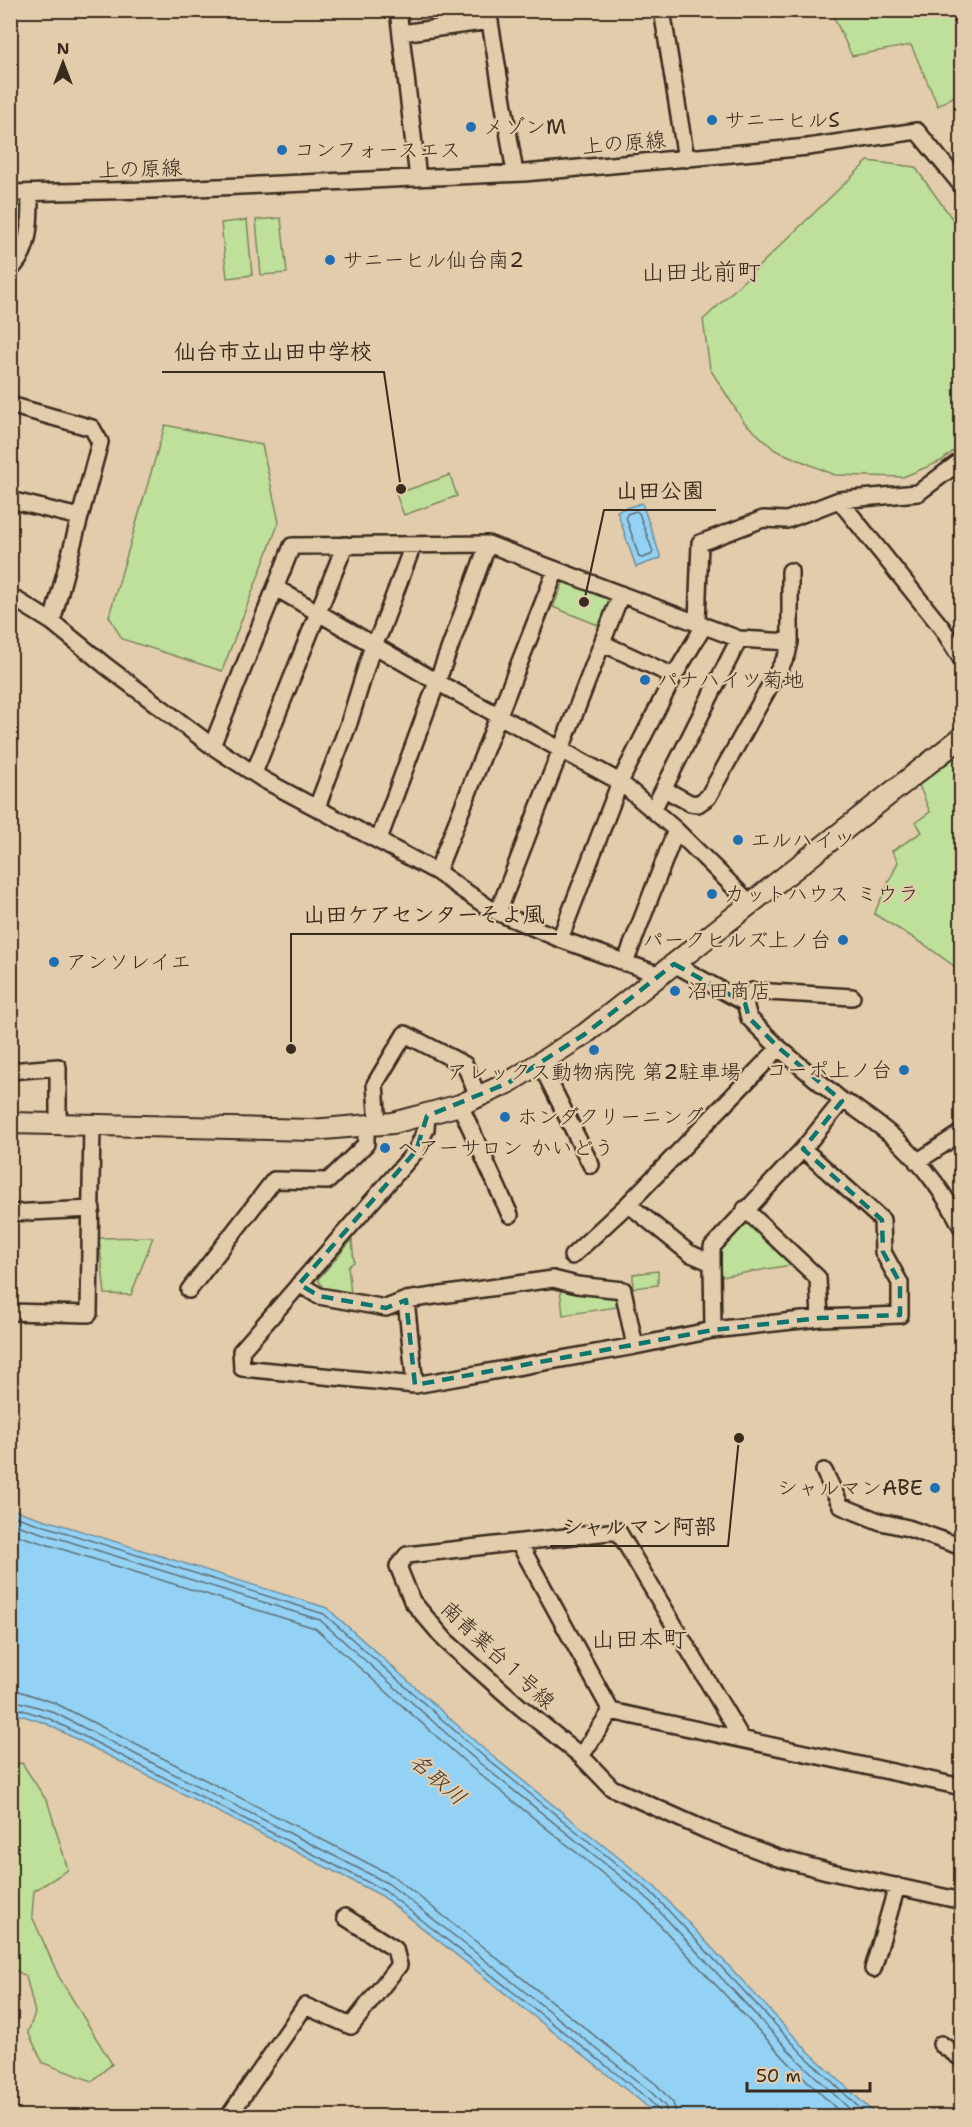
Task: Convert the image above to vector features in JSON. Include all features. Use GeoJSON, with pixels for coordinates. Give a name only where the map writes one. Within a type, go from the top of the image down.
{"type":"FeatureCollection","features":[{"type":"Feature","properties":{"kind":"street"},"geometry":{"type":"LineString","coordinates":[[398,10],[418,178]]}},
{"type":"Feature","properties":{"kind":"street"},"geometry":{"type":"LineString","coordinates":[[662,10],[686,159]]}},
{"type":"Feature","properties":{"kind":"street"},"geometry":{"type":"LineString","coordinates":[[401,33],[489,16],[515,173]]}},
{"type":"Feature","properties":{"kind":"street","name":"上の原線"},"geometry":{"type":"LineString","coordinates":[[10,193],[515,173],[808,147],[917,131],[962,186]]}},
{"type":"Feature","properties":{"kind":"street"},"geometry":{"type":"LineString","coordinates":[[10,270],[17,264],[25,247],[30,225],[30,193]]}},
{"type":"Feature","properties":{"kind":"street"},"geometry":{"type":"LineString","coordinates":[[10,405],[92,428],[100,442],[52,622]]}},
{"type":"Feature","properties":{"kind":"street"},"geometry":{"type":"LineString","coordinates":[[560,939],[620,782],[701,624],[699,543],[763,519],[787,520],[839,500],[918,493],[962,460]]}},
{"type":"Feature","properties":{"kind":"street"},"geometry":{"type":"LineString","coordinates":[[10,500],[79,517]]}},
{"type":"Feature","properties":{"kind":"street"},"geometry":{"type":"LineString","coordinates":[[839,500],[942,628],[962,660]]}},
{"type":"Feature","properties":{"kind":"street"},"geometry":{"type":"LineString","coordinates":[[212,746],[292,546],[488,544],[739,639],[789,642]]}},
{"type":"Feature","properties":{"kind":"street"},"geometry":{"type":"LineString","coordinates":[[379,839],[488,544]]}},
{"type":"Feature","properties":{"kind":"street"},"geometry":{"type":"LineString","coordinates":[[254,773],[345,545]]}},
{"type":"Feature","properties":{"kind":"street"},"geometry":{"type":"LineString","coordinates":[[317,807],[349,723],[373,645],[380,633],[413,545]]}},
{"type":"Feature","properties":{"kind":"street"},"geometry":{"type":"LineString","coordinates":[[437,872],[556,570]]}},
{"type":"Feature","properties":{"kind":"street"},"geometry":{"type":"LineString","coordinates":[[664,789],[690,803],[698,804],[708,797],[787,655],[789,571]]}},
{"type":"Feature","properties":{"kind":"street"},"geometry":{"type":"LineString","coordinates":[[276,588],[437,682],[620,782],[676,830],[751,904]]}},
{"type":"Feature","properties":{"kind":"street"},"geometry":{"type":"LineString","coordinates":[[498,912],[621,594]]}},
{"type":"Feature","properties":{"kind":"street"},"geometry":{"type":"LineString","coordinates":[[10,596],[52,622],[212,746],[254,773],[437,872],[498,912],[560,939],[625,963],[667,969],[744,1003],[749,1018],[779,1048],[842,1101],[851,1105],[899,1142],[958,1210],[961,1227]]}},
{"type":"Feature","properties":{"kind":"street"},"geometry":{"type":"LineString","coordinates":[[653,810],[739,639]]}},
{"type":"Feature","properties":{"kind":"street"},"geometry":{"type":"LineString","coordinates":[[602,643],[674,675]]}},
{"type":"Feature","properties":{"kind":"street"},"geometry":{"type":"LineString","coordinates":[[10,1123],[312,1130],[372,1126],[427,1116],[469,1101],[508,1083],[585,1034],[962,737]]}},
{"type":"Feature","properties":{"kind":"street"},"geometry":{"type":"LineString","coordinates":[[625,963],[676,830]]}},
{"type":"Feature","properties":{"kind":"street"},"geometry":{"type":"LineString","coordinates":[[744,1003],[753,991],[852,997]]}},
{"type":"Feature","properties":{"kind":"street"},"geometry":{"type":"LineString","coordinates":[[189,1290],[274,1180],[328,1181],[366,1144],[372,1126],[375,1084],[405,1034],[465,1065],[469,1101],[510,1215]]}},
{"type":"Feature","properties":{"kind":"street"},"geometry":{"type":"LineString","coordinates":[[572,1256],[628,1204],[779,1048]]}},
{"type":"Feature","properties":{"kind":"street"},"geometry":{"type":"LineString","coordinates":[[540,1063],[591,1165]]}},
{"type":"Feature","properties":{"kind":"street"},"geometry":{"type":"LineString","coordinates":[[10,1071],[58,1067],[58,1123]]}},
{"type":"Feature","properties":{"kind":"street"},"geometry":{"type":"LineString","coordinates":[[713,1330],[712,1247],[803,1149],[842,1101]]}},
{"type":"Feature","properties":{"kind":"street"},"geometry":{"type":"LineString","coordinates":[[427,1116],[426,1129],[416,1151],[241,1351],[242,1368],[415,1385],[713,1330],[820,1318],[900,1315],[900,1283],[883,1252],[882,1220],[803,1149]]}},
{"type":"Feature","properties":{"kind":"street"},"geometry":{"type":"LineString","coordinates":[[10,1312],[89,1314],[92,1124]]}},
{"type":"Feature","properties":{"kind":"street"},"geometry":{"type":"LineString","coordinates":[[917,1162],[962,1132]]}},
{"type":"Feature","properties":{"kind":"street"},"geometry":{"type":"LineString","coordinates":[[628,1204],[688,1253],[712,1263]]}},
{"type":"Feature","properties":{"kind":"street"},"geometry":{"type":"LineString","coordinates":[[10,1213],[92,1209]]}},
{"type":"Feature","properties":{"kind":"street"},"geometry":{"type":"LineString","coordinates":[[745,1209],[818,1278],[820,1318]]}},
{"type":"Feature","properties":{"kind":"street"},"geometry":{"type":"LineString","coordinates":[[299,1284],[319,1296],[386,1308],[406,1300],[553,1279],[577,1285],[623,1290],[635,1346]]}},
{"type":"Feature","properties":{"kind":"street"},"geometry":{"type":"LineString","coordinates":[[406,1300],[415,1385]]}},
{"type":"Feature","properties":{"kind":"street"},"geometry":{"type":"LineString","coordinates":[[824,1471],[841,1506],[881,1522],[908,1528],[962,1547]]}},
{"type":"Feature","properties":{"kind":"street","name":"南青葉台１号線"},"geometry":{"type":"LineString","coordinates":[[581,1756],[518,1705],[446,1641],[412,1601],[398,1566],[407,1556],[618,1531],[742,1739]]}},
{"type":"Feature","properties":{"kind":"street"},"geometry":{"type":"LineString","coordinates":[[519,1543],[611,1710],[962,1787]]}},
{"type":"Feature","properties":{"kind":"street"},"geometry":{"type":"LineString","coordinates":[[611,1710],[581,1756],[612,1788],[708,1831],[778,1858],[962,1901]]}},
{"type":"Feature","properties":{"kind":"street"},"geometry":{"type":"LineString","coordinates":[[873,1969],[897,1886]]}},
{"type":"Feature","properties":{"kind":"street"},"geometry":{"type":"LineString","coordinates":[[229,2116],[305,2006],[351,2026],[399,1965],[395,1949],[345,1917]]}},
{"type":"Feature","properties":{"kind":"street"},"geometry":{"type":"LineString","coordinates":[[941,2044],[962,2059]]}},
{"type":"Feature","properties":{"kind":"highlighted area"},"geometry":{"type":"Polygon","coordinates":[[[674,964],[745,1003],[749,1018],[779,1048],[842,1101],[803,1149],[882,1220],[883,1252],[900,1283],[900,1315],[820,1318],[713,1330],[415,1385],[406,1300],[386,1308],[319,1296],[299,1284],[416,1151],[427,1116],[508,1083],[585,1034],[674,964]]]}},
{"type":"Feature","properties":{"kind":"green space"},"geometry":{"type":"Polygon","coordinates":[[[831,11],[961,11],[961,92],[938,106],[911,45],[852,56],[831,11]]]}},
{"type":"Feature","properties":{"kind":"green space"},"geometry":{"type":"Polygon","coordinates":[[[868,161],[915,167],[961,231],[961,445],[941,461],[903,477],[835,475],[775,450],[744,422],[710,369],[703,320],[868,161]]]}},
{"type":"Feature","properties":{"kind":"green space"},"geometry":{"type":"Polygon","coordinates":[[[281,218],[287,273],[261,275],[256,220],[281,218]]]}},
{"type":"Feature","properties":{"kind":"green space"},"geometry":{"type":"Polygon","coordinates":[[[247,220],[252,275],[227,278],[221,223],[247,220]]]}},
{"type":"Feature","properties":{"kind":"green space"},"geometry":{"type":"Polygon","coordinates":[[[165,425],[262,445],[279,522],[222,671],[122,639],[109,616],[165,425]]]}},
{"type":"Feature","properties":{"kind":"green space"},"geometry":{"type":"Polygon","coordinates":[[[450,475],[457,496],[404,515],[396,494],[450,475]]]}},
{"type":"Feature","properties":{"kind":"green space"},"geometry":{"type":"Polygon","coordinates":[[[566,576],[616,597],[603,627],[553,607],[566,576]]]}},
{"type":"Feature","properties":{"kind":"green space"},"geometry":{"type":"Polygon","coordinates":[[[961,753],[961,971],[925,945],[874,914],[898,862],[892,851],[922,832],[916,822],[930,812],[919,785],[961,753]]]}},
{"type":"Feature","properties":{"kind":"green space"},"geometry":{"type":"Polygon","coordinates":[[[746,1215],[797,1264],[720,1277],[717,1246],[746,1215]]]}},
{"type":"Feature","properties":{"kind":"green space"},"geometry":{"type":"Polygon","coordinates":[[[153,1237],[131,1295],[105,1294],[99,1238],[153,1237]]]}},
{"type":"Feature","properties":{"kind":"green space"},"geometry":{"type":"Polygon","coordinates":[[[352,1240],[354,1262],[348,1266],[351,1294],[326,1293],[318,1279],[352,1240]]]}},
{"type":"Feature","properties":{"kind":"green space"},"geometry":{"type":"Polygon","coordinates":[[[658,1271],[658,1285],[633,1288],[633,1274],[658,1271]]]}},
{"type":"Feature","properties":{"kind":"green space"},"geometry":{"type":"Polygon","coordinates":[[[560,1288],[606,1291],[615,1299],[617,1307],[563,1315],[560,1288]]]}},
{"type":"Feature","properties":{"kind":"green space"},"geometry":{"type":"Polygon","coordinates":[[[22,1763],[48,1803],[68,1870],[34,1891],[32,1916],[59,1977],[112,2064],[92,2081],[43,2063],[28,2032],[35,2013],[26,1976],[11,1968],[11,1765],[22,1763]]]}},
{"type":"Feature","properties":{"kind":"water"},"geometry":{"type":"Polygon","coordinates":[[[642,503],[661,558],[636,567],[617,511],[642,503]]]}},
{"type":"Feature","properties":{"kind":"water","name":"名取川"},"geometry":{"type":"Polygon","coordinates":[[[11,1509],[327,1608],[486,1751],[655,1887],[807,2050],[877,2116],[656,2116],[643,2103],[382,1896],[45,1723],[11,1712],[11,1509]]]}},
{"type":"Feature","properties":{"kind":"place","name":"サニーヒルS"},"geometry":{"type":"Point","coordinates":[712,120]}},
{"type":"Feature","properties":{"kind":"place","name":"メゾンM"},"geometry":{"type":"Point","coordinates":[471,127]}},
{"type":"Feature","properties":{"kind":"place","name":"コンフォースエス"},"geometry":{"type":"Point","coordinates":[282,150]}},
{"type":"Feature","properties":{"kind":"place","name":"サニーヒル仙台南2"},"geometry":{"type":"Point","coordinates":[330,260]}},
{"type":"Feature","properties":{"kind":"place","name":"仙台市立山田中学校"},"geometry":{"type":"Point","coordinates":[401,489]}},
{"type":"Feature","properties":{"kind":"place","name":"山田公園"},"geometry":{"type":"Point","coordinates":[584,602]}},
{"type":"Feature","properties":{"kind":"place","name":"パナハイツ菊地"},"geometry":{"type":"Point","coordinates":[645,680]}},
{"type":"Feature","properties":{"kind":"place","name":"エルハイツ"},"geometry":{"type":"Point","coordinates":[738,840]}},
{"type":"Feature","properties":{"kind":"place","name":"カットハウス ミウラ"},"geometry":{"type":"Point","coordinates":[712,894]}},
{"type":"Feature","properties":{"kind":"place","name":"パークヒルズ上ノ台"},"geometry":{"type":"Point","coordinates":[843,940]}},
{"type":"Feature","properties":{"kind":"place","name":"アンソレイエ"},"geometry":{"type":"Point","coordinates":[54,962]}},
{"type":"Feature","properties":{"kind":"place","name":"沼田商店"},"geometry":{"type":"Point","coordinates":[675,991]}},
{"type":"Feature","properties":{"kind":"place","name":"山田ケアセンターそよ風"},"geometry":{"type":"Point","coordinates":[291,1049]}},
{"type":"Feature","properties":{"kind":"place","name":"アレックス動物病院 第2駐車場"},"geometry":{"type":"Point","coordinates":[594,1050]}},
{"type":"Feature","properties":{"kind":"place","name":"コーポ上ノ台"},"geometry":{"type":"Point","coordinates":[904,1070]}},
{"type":"Feature","properties":{"kind":"place","name":"ホンダクリーニング"},"geometry":{"type":"Point","coordinates":[505,1117]}},
{"type":"Feature","properties":{"kind":"place","name":"ヘアーサロン かいどう"},"geometry":{"type":"Point","coordinates":[385,1148]}},
{"type":"Feature","properties":{"kind":"place","name":"シャルマン阿部"},"geometry":{"type":"Point","coordinates":[739,1438]}},
{"type":"Feature","properties":{"kind":"place","name":"シャルマンABE"},"geometry":{"type":"Point","coordinates":[935,1488]}},
{"type":"Feature","properties":{"kind":"district","name":"山田北前町"},"geometry":{"type":"Point","coordinates":[701,272]}},
{"type":"Feature","properties":{"kind":"district","name":"山田本町"},"geometry":{"type":"Point","coordinates":[639,1639]}}]}
